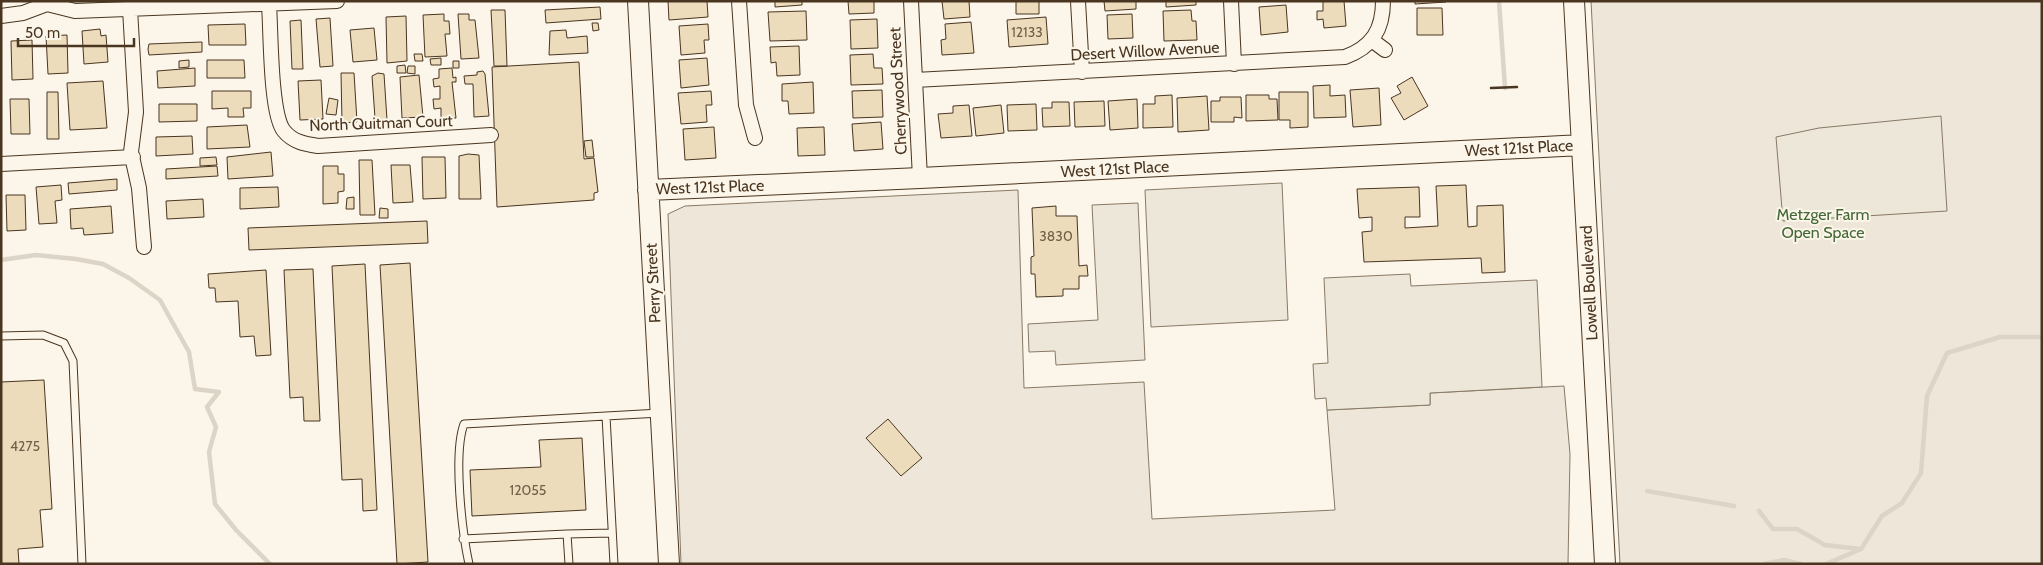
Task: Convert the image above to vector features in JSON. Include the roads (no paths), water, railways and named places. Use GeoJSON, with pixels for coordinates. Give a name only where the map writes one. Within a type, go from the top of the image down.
{"type":"FeatureCollection","features":[{"type":"Feature","properties":{"kind":"street"},"geometry":{"type":"LineString","coordinates":[[1,16],[23,14],[41,4],[75,11],[337,1]]}},
{"type":"Feature","properties":{"kind":"street","name":"Perry Street"},"geometry":{"type":"LineString","coordinates":[[638,1],[669,564]]}},
{"type":"Feature","properties":{"kind":"street"},"geometry":{"type":"LineString","coordinates":[[739,1],[746,105],[755,138]]}},
{"type":"Feature","properties":{"kind":"street","name":"Cherrywood Street"},"geometry":{"type":"LineString","coordinates":[[911,1],[920,178]]}},
{"type":"Feature","properties":{"kind":"street"},"geometry":{"type":"LineString","coordinates":[[1078,1],[1082,72]]}},
{"type":"Feature","properties":{"kind":"street"},"geometry":{"type":"LineString","coordinates":[[1231,1],[1234,64]]}},
{"type":"Feature","properties":{"kind":"street"},"geometry":{"type":"LineString","coordinates":[[1383,1],[1381,25],[1373,41],[1385,50]]}},
{"type":"Feature","properties":{"kind":"street","name":"Lowell Boulevard"},"geometry":{"type":"LineString","coordinates":[[1574,1],[1605,564]]}},
{"type":"Feature","properties":{"kind":"street","name":"North Quitman Court"},"geometry":{"type":"LineString","coordinates":[[269,5],[275,100],[280,124],[292,139],[299,143],[318,146],[491,135]]}},
{"type":"Feature","properties":{"kind":"street"},"geometry":{"type":"LineString","coordinates":[[130,9],[136,112],[132,136],[133,157],[139,188],[144,246]]}},
{"type":"Feature","properties":{"kind":"street","name":"Desert Willow Avenue"},"geometry":{"type":"LineString","coordinates":[[915,80],[1346,57],[1357,53],[1373,41]]}},
{"type":"Feature","properties":{"kind":"street","name":"West 121st Place"},"geometry":{"type":"LineString","coordinates":[[648,190],[1582,145]]}},
{"type":"Feature","properties":{"kind":"street"},"geometry":{"type":"LineString","coordinates":[[1,164],[133,157]]}},
{"type":"Feature","properties":{"kind":"lane"},"geometry":{"type":"LineString","coordinates":[[1,336],[43,334],[64,343],[73,361],[82,564]]}},
{"type":"Feature","properties":{"kind":"lane"},"geometry":{"type":"LineString","coordinates":[[469,564],[464,539],[459,438],[464,424],[660,413]]}},
{"type":"Feature","properties":{"kind":"lane"},"geometry":{"type":"LineString","coordinates":[[606,416],[614,564]]}},
{"type":"Feature","properties":{"kind":"lane"},"geometry":{"type":"LineString","coordinates":[[464,539],[612,533]]}},
{"type":"Feature","properties":{"kind":"lane"},"geometry":{"type":"LineString","coordinates":[[567,534],[569,564]]}},
{"type":"Feature","properties":{"kind":"waterway"},"geometry":{"type":"LineString","coordinates":[[1499,1],[1505,88]]}},
{"type":"Feature","properties":{"kind":"waterway"},"geometry":{"type":"LineString","coordinates":[[1,260],[36,255],[103,264],[129,278],[160,300],[189,352],[195,389],[219,392],[207,407],[216,427],[209,452],[215,504],[236,530],[270,564]]}},
{"type":"Feature","properties":{"kind":"waterway"},"geometry":{"type":"LineString","coordinates":[[1826,564],[1861,549],[1882,516],[1902,503],[1921,473],[1927,396],[1947,353],[2000,337],[2042,337]]}},
{"type":"Feature","properties":{"kind":"waterway"},"geometry":{"type":"LineString","coordinates":[[1647,491],[1734,506]]}},
{"type":"Feature","properties":{"kind":"waterway"},"geometry":{"type":"LineString","coordinates":[[1759,511],[1773,529],[1797,529],[1825,545],[1860,549]]}},
{"type":"Feature","properties":{"kind":"waterway"},"geometry":{"type":"LineString","coordinates":[[1764,564],[1784,560],[1801,564]]}},
{"type":"Feature","properties":{"kind":"park label","name":"Metzger Farm Open Space"},"geometry":{"type":"Point","coordinates":[1823,223]}}]}
